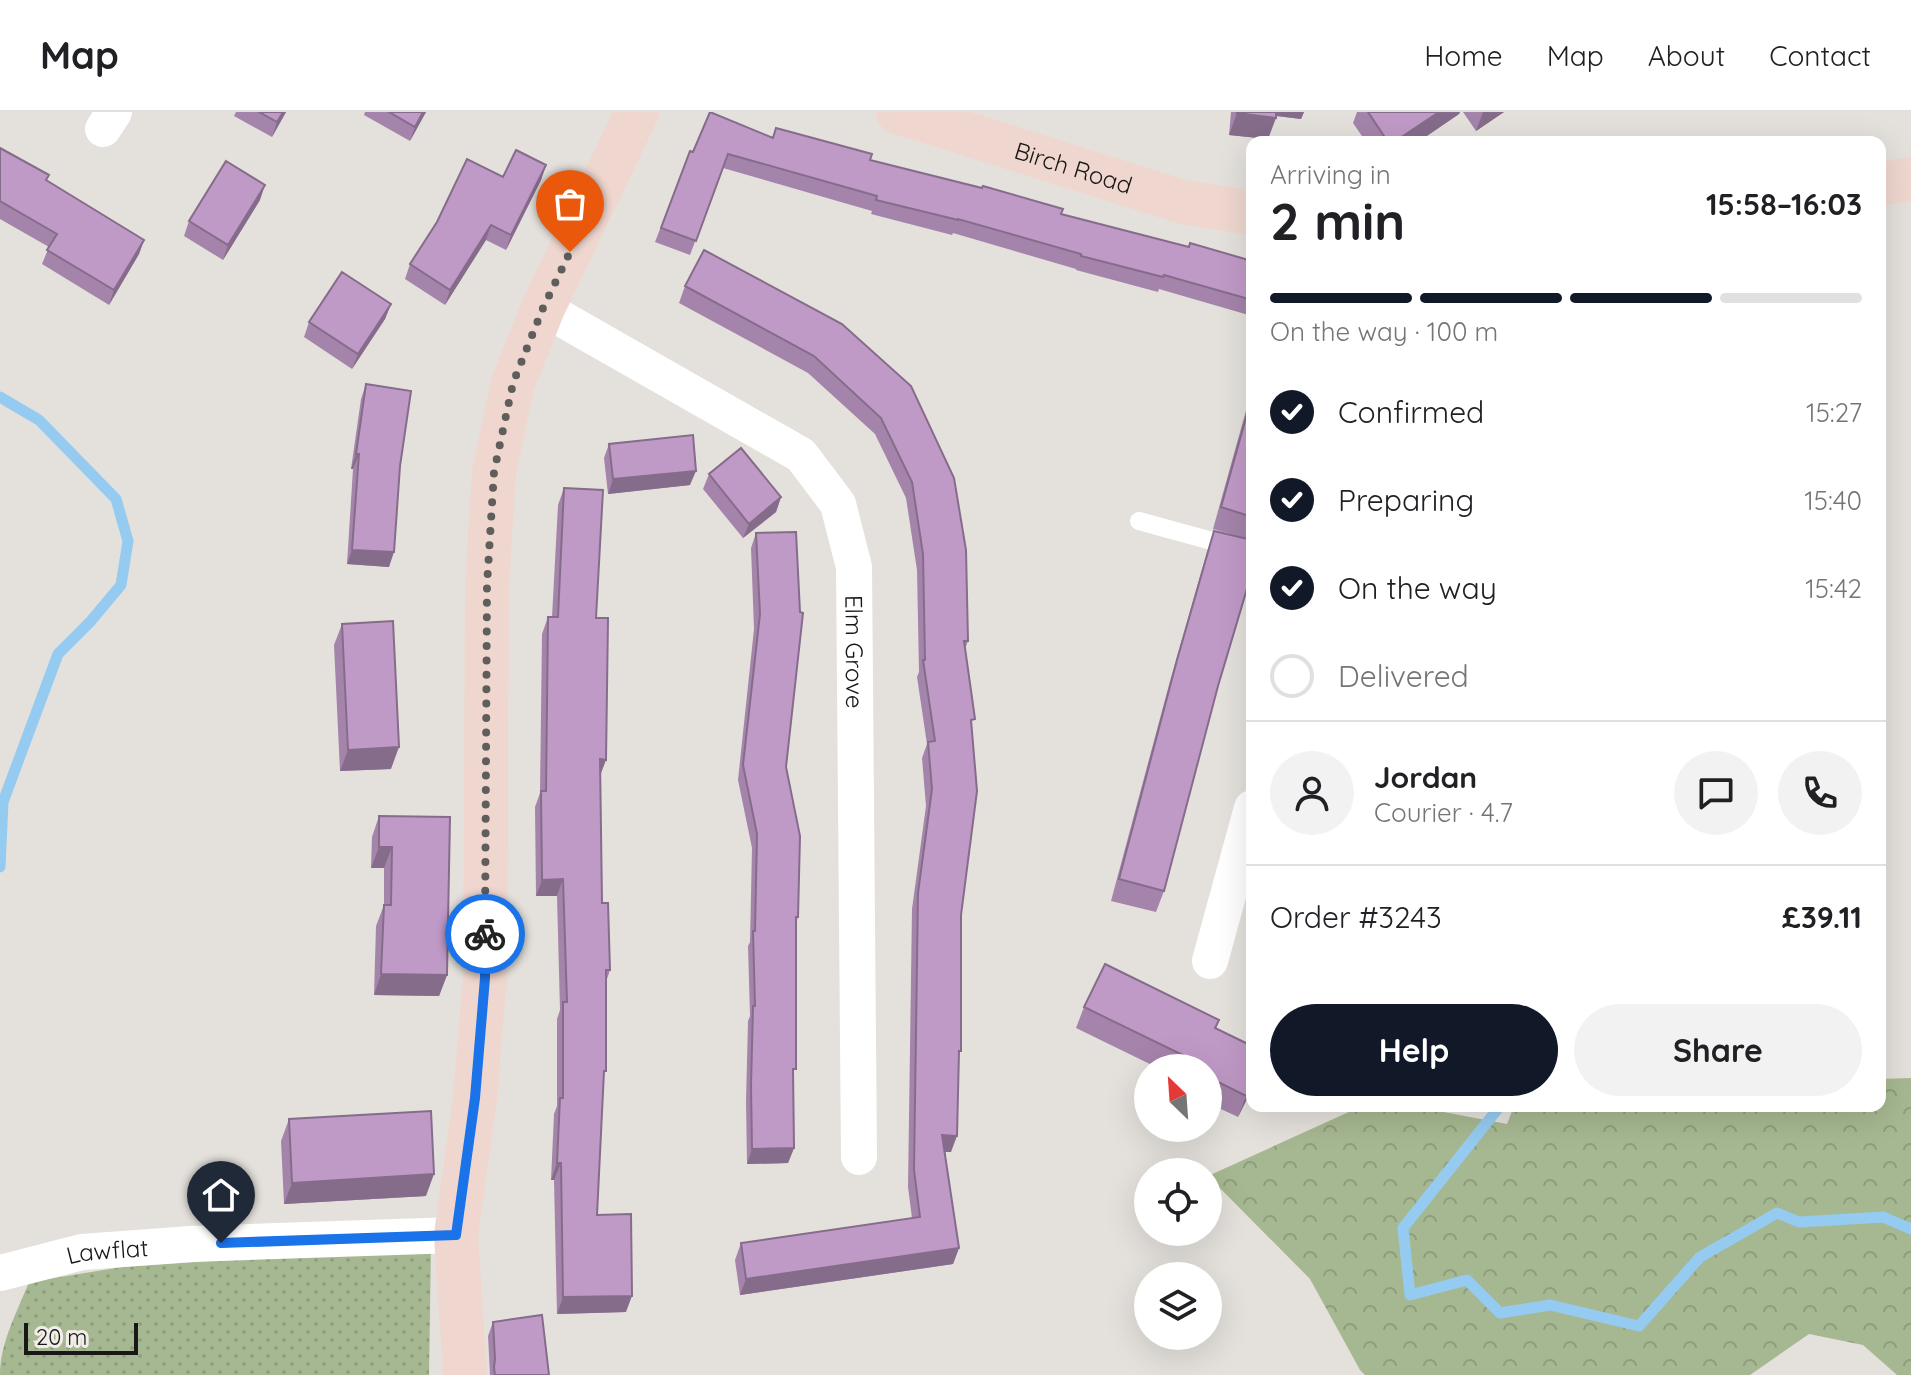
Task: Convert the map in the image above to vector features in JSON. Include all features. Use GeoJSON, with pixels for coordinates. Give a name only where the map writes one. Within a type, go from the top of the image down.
{"type":"FeatureCollection","features":[{"type":"Feature","properties":{"kind":"street"},"geometry":{"type":"LineString","coordinates":[[465,1375],[457,1225],[475,1098],[485,978],[487,585],[494,472],[513,383],[543,308],[637,112]]}},
{"type":"Feature","properties":{"kind":"street","name":"Birch Road"},"geometry":{"type":"LineString","coordinates":[[898,112],[1183,202],[1246,212]]}},
{"type":"Feature","properties":{"kind":"street"},"geometry":{"type":"LineString","coordinates":[[1886,183],[1911,179]]}},
{"type":"Feature","properties":{"kind":"street","name":"Elm Grove"},"geometry":{"type":"LineString","coordinates":[[543,308],[801,455],[838,504],[854,567],[859,1157]]}},
{"type":"Feature","properties":{"kind":"street"},"geometry":{"type":"LineString","coordinates":[[1210,961],[1246,830]]}},
{"type":"Feature","properties":{"kind":"street","name":"Lawflat"},"geometry":{"type":"LineString","coordinates":[[0,1273],[82,1252],[457,1225]]}},
{"type":"Feature","properties":{"kind":"lane"},"geometry":{"type":"LineString","coordinates":[[1139,521],[1246,550]]}},
{"type":"Feature","properties":{"kind":"green space"},"geometry":{"type":"Polygon","coordinates":[[[1911,1078],[1911,1375],[1897,1375],[1863,1345],[1809,1334],[1750,1375],[1365,1375],[1310,1279],[1222,1190],[1222,1170],[1349,1112],[1444,1112],[1507,1124],[1512,1112],[1886,1112],[1886,1079],[1911,1078]]]}},
{"type":"Feature","properties":{"kind":"green space"},"geometry":{"type":"Polygon","coordinates":[[[431,1246],[429,1375],[0,1375],[6,1339],[29,1282],[122,1267],[431,1246]]]}},
{"type":"Feature","properties":{"kind":"building"},"geometry":{"type":"Polygon","coordinates":[[[259,112],[283,112],[277,122],[259,112]]]}},
{"type":"Feature","properties":{"kind":"building"},"geometry":{"type":"Polygon","coordinates":[[[389,112],[423,112],[415,127],[389,112]]]}},
{"type":"Feature","properties":{"kind":"building"},"geometry":{"type":"Polygon","coordinates":[[[710,112],[773,138],[776,128],[872,154],[870,160],[983,186],[1063,209],[1061,214],[1189,247],[1190,243],[1246,259],[1246,298],[1081,256],[958,219],[876,200],[877,196],[728,154],[696,241],[661,228],[690,151],[693,152],[710,112]]]}},
{"type":"Feature","properties":{"kind":"building"},"geometry":{"type":"Polygon","coordinates":[[[1276,112],[1276,118],[1237,113],[1276,112]]]}},
{"type":"Feature","properties":{"kind":"building"},"geometry":{"type":"Polygon","coordinates":[[[1368,112],[1439,112],[1403,136],[1384,136],[1368,112]]]}},
{"type":"Feature","properties":{"kind":"building"},"geometry":{"type":"Polygon","coordinates":[[[0,148],[49,175],[46,180],[144,240],[114,290],[47,250],[57,234],[0,201],[0,148]]]}},
{"type":"Feature","properties":{"kind":"building"},"geometry":{"type":"Polygon","coordinates":[[[516,150],[546,165],[511,235],[491,225],[450,290],[410,264],[437,222],[467,159],[503,177],[516,150]]]}},
{"type":"Feature","properties":{"kind":"building"},"geometry":{"type":"Polygon","coordinates":[[[226,161],[265,185],[228,245],[189,221],[226,161]]]}},
{"type":"Feature","properties":{"kind":"building"},"geometry":{"type":"Polygon","coordinates":[[[704,250],[842,324],[911,386],[954,478],[966,550],[968,641],[964,641],[975,719],[971,720],[977,791],[961,915],[961,1051],[957,1136],[942,1135],[959,1248],[746,1279],[741,1243],[920,1217],[914,1170],[918,893],[932,789],[928,742],[935,741],[923,660],[923,554],[912,482],[881,418],[814,356],[685,286],[704,250]]]}},
{"type":"Feature","properties":{"kind":"building"},"geometry":{"type":"Polygon","coordinates":[[[342,272],[391,304],[358,354],[309,322],[342,272]]]}},
{"type":"Feature","properties":{"kind":"building"},"geometry":{"type":"Polygon","coordinates":[[[366,384],[411,391],[400,466],[394,552],[352,550],[359,454],[356,454],[366,384]]]}},
{"type":"Feature","properties":{"kind":"building"},"geometry":{"type":"Polygon","coordinates":[[[1246,417],[1246,515],[1221,507],[1246,417]]]}},
{"type":"Feature","properties":{"kind":"building"},"geometry":{"type":"Polygon","coordinates":[[[693,435],[696,471],[613,479],[609,444],[693,435]]]}},
{"type":"Feature","properties":{"kind":"building"},"geometry":{"type":"Polygon","coordinates":[[[741,448],[781,497],[749,524],[709,474],[741,448]]]}},
{"type":"Feature","properties":{"kind":"building"},"geometry":{"type":"Polygon","coordinates":[[[564,488],[603,490],[596,618],[608,618],[606,760],[600,759],[602,903],[608,903],[610,970],[606,970],[606,1071],[597,1215],[631,1214],[632,1296],[563,1297],[561,1163],[557,1163],[560,1098],[563,1098],[563,1002],[567,1002],[563,879],[542,880],[541,791],[546,791],[548,617],[558,617],[564,488]]]}},
{"type":"Feature","properties":{"kind":"building"},"geometry":{"type":"Polygon","coordinates":[[[1214,531],[1246,539],[1246,592],[1164,891],[1119,879],[1214,531]]]}},
{"type":"Feature","properties":{"kind":"building"},"geometry":{"type":"Polygon","coordinates":[[[796,532],[800,612],[803,613],[786,767],[800,836],[796,917],[796,1069],[793,1069],[794,1148],[752,1149],[753,931],[757,834],[743,765],[760,614],[756,533],[796,532]]]}},
{"type":"Feature","properties":{"kind":"building"},"geometry":{"type":"Polygon","coordinates":[[[393,621],[399,747],[348,750],[342,624],[393,621]]]}},
{"type":"Feature","properties":{"kind":"building"},"geometry":{"type":"Polygon","coordinates":[[[379,816],[450,817],[447,975],[381,974],[384,905],[391,905],[392,847],[379,847],[379,816]]]}},
{"type":"Feature","properties":{"kind":"building"},"geometry":{"type":"Polygon","coordinates":[[[1105,964],[1219,1020],[1215,1028],[1246,1043],[1246,1096],[1222,1084],[1222,1054],[1181,1054],[1084,1007],[1105,964]]]}},
{"type":"Feature","properties":{"kind":"building"},"geometry":{"type":"Polygon","coordinates":[[[431,1111],[434,1174],[292,1183],[289,1119],[431,1111]]]}},
{"type":"Feature","properties":{"kind":"building"},"geometry":{"type":"Polygon","coordinates":[[[542,1315],[549,1375],[495,1375],[493,1322],[542,1315]]]}},
{"type":"Feature","properties":{"kind":"waterway"},"geometry":{"type":"LineString","coordinates":[[0,397],[39,420],[116,499],[128,541],[121,585],[58,654],[3,802],[0,867]]}},
{"type":"Feature","properties":{"kind":"waterway"},"geometry":{"type":"LineString","coordinates":[[1495,1112],[1403,1228],[1410,1295],[1467,1280],[1500,1313],[1550,1305],[1639,1326],[1700,1257],[1777,1213],[1799,1222],[1883,1217],[1911,1229]]}},
{"type":"Feature","properties":{"kind":"way so far"},"geometry":{"type":"LineString","coordinates":[[485,934],[487,585],[494,472],[513,383],[543,308],[570,252]]}},
{"type":"Feature","properties":{"kind":"route"},"geometry":{"type":"LineString","coordinates":[[221,1243],[456,1235],[475,1098],[485,978],[485,934]]}}]}
